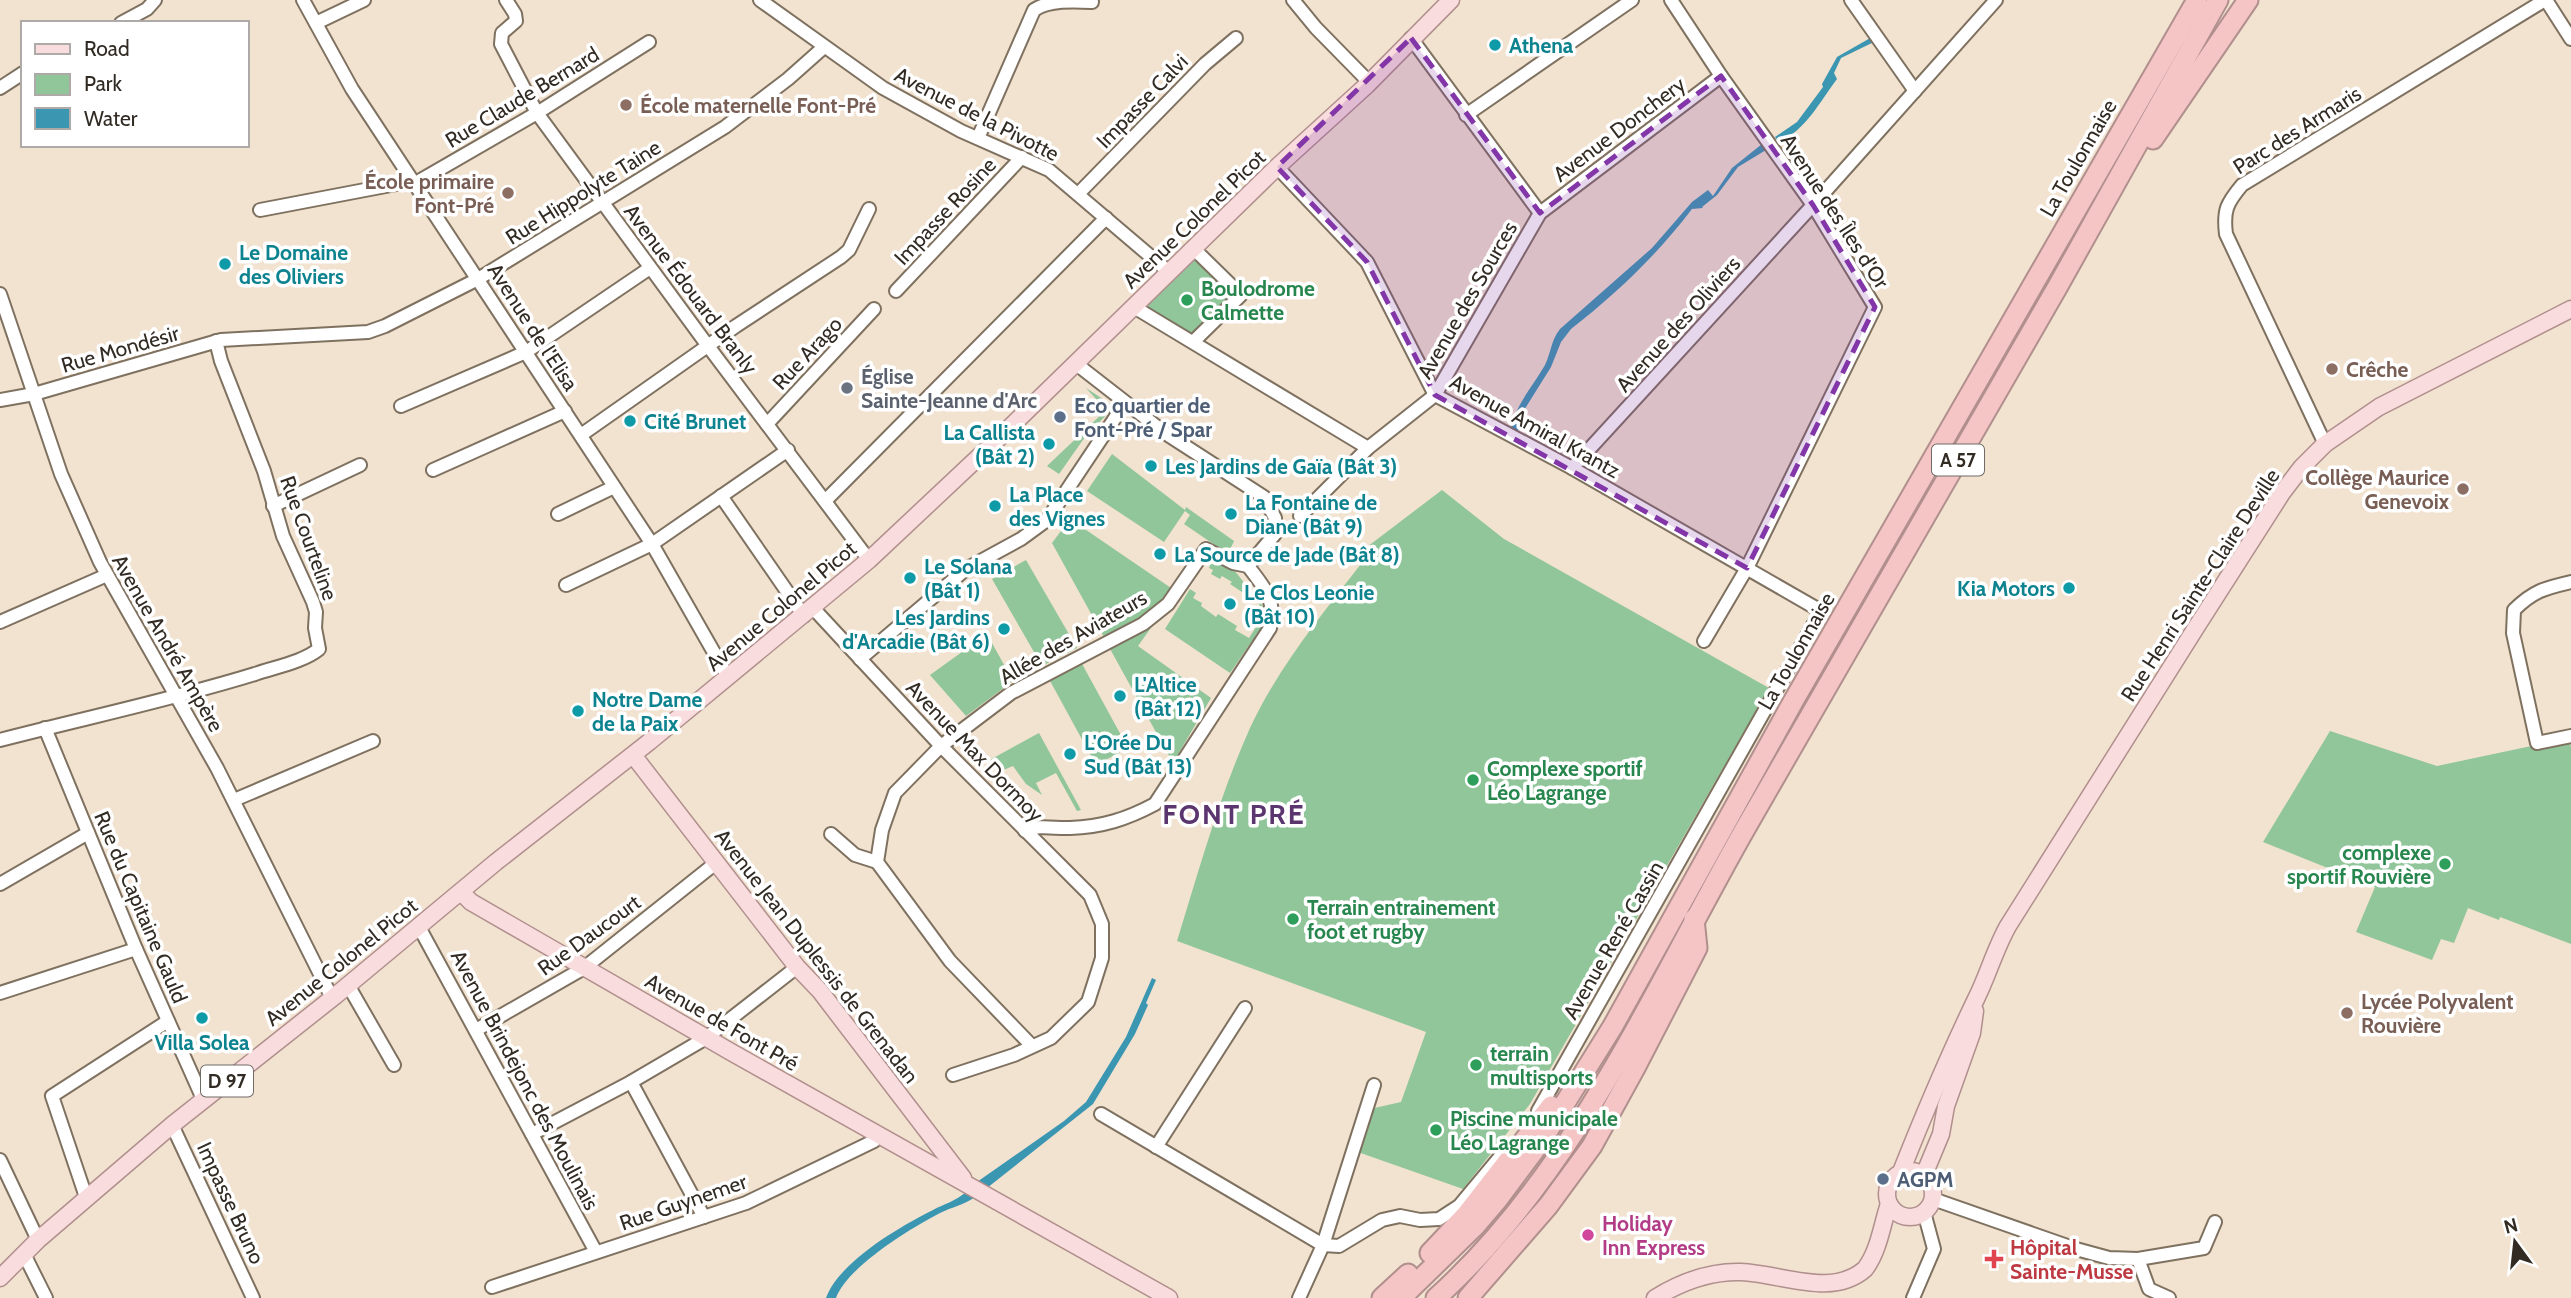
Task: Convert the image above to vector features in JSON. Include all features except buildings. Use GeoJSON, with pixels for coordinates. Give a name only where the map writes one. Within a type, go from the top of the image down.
{"type":"FeatureCollection","features":[{"type":"Feature","properties":{"kind":"highway","name":"La Toulonnaise"},"geometry":{"type":"LineString","coordinates":[[1401,1298],[1470,1221],[1498,1199],[1571,1096],[1716,844],[1794,700],[2197,0]]}},
{"type":"Feature","properties":{"kind":"highway","name":"La Toulonnaise"},"geometry":{"type":"LineString","coordinates":[[1436,1298],[1495,1237],[1561,1151],[1595,1099],[1694,919],[2058,287],[2218,0]]}},
{"type":"Feature","properties":{"kind":"highway"},"geometry":{"type":"LineString","coordinates":[[2058,287],[2141,157],[2248,0]]}},
{"type":"Feature","properties":{"kind":"highway"},"geometry":{"type":"LineString","coordinates":[[1468,1298],[1517,1244],[1592,1146],[1697,948],[1694,919]]}},
{"type":"Feature","properties":{"kind":"highway"},"geometry":{"type":"LineString","coordinates":[[1382,1298],[1470,1221]]}},
{"type":"Feature","properties":{"kind":"main road","name":"Avenue Colonel Picot"},"geometry":{"type":"LineString","coordinates":[[0,1278],[86,1197],[203,1099],[633,755],[869,560],[1277,167],[1369,82],[1451,0]]}},
{"type":"Feature","properties":{"kind":"main road"},"geometry":{"type":"LineString","coordinates":[[2516,338],[2556,305],[2571,298]]}},
{"type":"Feature","properties":{"kind":"main road","name":"Rue Henri Sainte-Claire Deville"},"geometry":{"type":"LineString","coordinates":[[1901,1172],[1963,1023],[1977,998],[1989,964],[2008,926],[2282,493],[2301,468],[2325,444],[2379,407],[2571,309]]}},
{"type":"Feature","properties":{"kind":"main road","name":"Avenue Jean Duplessis de Grenadan"},"geometry":{"type":"LineString","coordinates":[[633,755],[797,967],[820,991],[967,1183]]}},
{"type":"Feature","properties":{"kind":"main road","name":"Avenue de Font Pré"},"geometry":{"type":"LineString","coordinates":[[461,892],[471,902],[706,1038],[1169,1298]]}},
{"type":"Feature","properties":{"kind":"main road","name":"Rue Henri Sainte-Claire Deville"},"geometry":{"type":"LineString","coordinates":[[1924,1175],[1941,1134],[1946,1106],[1972,1033],[1977,998]]}},
{"type":"Feature","properties":{"kind":"main road"},"geometry":{"type":"LineString","coordinates":[[1655,1298],[1684,1282],[1720,1273],[1761,1274],[1824,1291],[1840,1288],[1854,1280],[1866,1268],[1889,1204],[1887,1189],[1895,1176],[1909,1170],[1924,1175],[1933,1188],[1929,1206],[1914,1216],[1903,1216],[1880,1233]]}},
{"type":"Feature","properties":{"kind":"main road"},"geometry":{"type":"LineString","coordinates":[[1889,1204],[1903,1216]]}},
{"type":"Feature","properties":{"kind":"street"},"geometry":{"type":"LineString","coordinates":[[125,21],[147,9],[155,0]]}},
{"type":"Feature","properties":{"kind":"street","name":"Avenue de l'Elisa"},"geometry":{"type":"LineString","coordinates":[[303,0],[352,89],[652,544],[728,677]]}},
{"type":"Feature","properties":{"kind":"street"},"geometry":{"type":"LineString","coordinates":[[316,23],[364,0]]}},
{"type":"Feature","properties":{"kind":"street","name":"Avenue Édouard Branly"},"geometry":{"type":"LineString","coordinates":[[506,0],[515,13],[516,21],[502,33],[501,44],[537,113],[869,560]]}},
{"type":"Feature","properties":{"kind":"street","name":"Avenue de la Pivotte"},"geometry":{"type":"LineString","coordinates":[[760,0],[883,88],[978,138],[1049,170],[1169,272]]}},
{"type":"Feature","properties":{"kind":"street"},"geometry":{"type":"LineString","coordinates":[[1293,0],[1369,82]]}},
{"type":"Feature","properties":{"kind":"street"},"geometry":{"type":"LineString","coordinates":[[1466,116],[1632,0]]}},
{"type":"Feature","properties":{"kind":"street","name":"Avenue des Îles d'Or"},"geometry":{"type":"LineString","coordinates":[[1671,0],[1721,76],[1813,205],[1875,307],[1748,568]]}},
{"type":"Feature","properties":{"kind":"street"},"geometry":{"type":"LineString","coordinates":[[1851,0],[1915,91]]}},
{"type":"Feature","properties":{"kind":"street","name":"Avenue des Oliviers"},"geometry":{"type":"LineString","coordinates":[[1572,468],[1996,0]]}},
{"type":"Feature","properties":{"kind":"street","name":"Parc des Armaris"},"geometry":{"type":"LineString","coordinates":[[2325,444],[2226,234],[2224,215],[2230,199],[2242,185],[2545,0],[2566,27],[2571,39]]}},
{"type":"Feature","properties":{"kind":"street"},"geometry":{"type":"LineString","coordinates":[[978,138],[1034,10],[1050,1],[1093,2]]}},
{"type":"Feature","properties":{"kind":"street","name":"Impasse Calvi"},"geometry":{"type":"LineString","coordinates":[[1078,194],[1210,58],[1236,38]]}},
{"type":"Feature","properties":{"kind":"street"},"geometry":{"type":"LineString","coordinates":[[1411,38],[1539,213]]}},
{"type":"Feature","properties":{"kind":"street","name":"Rue Claude Bernard"},"geometry":{"type":"LineString","coordinates":[[260,210],[413,183],[537,113],[649,42]]}},
{"type":"Feature","properties":{"kind":"street","name":"Rue Hippolyte Taine"},"geometry":{"type":"LineString","coordinates":[[216,341],[373,331],[478,279],[736,120],[824,47]]}},
{"type":"Feature","properties":{"kind":"street"},"geometry":{"type":"LineString","coordinates":[[0,89],[21,74]]}},
{"type":"Feature","properties":{"kind":"street","name":"Avenue Donchery"},"geometry":{"type":"LineString","coordinates":[[1539,213],[1721,76]]}},
{"type":"Feature","properties":{"kind":"street","name":"Impasse Rosine"},"geometry":{"type":"LineString","coordinates":[[896,291],[1021,157]]}},
{"type":"Feature","properties":{"kind":"street","name":"Avenue Amiral Krantz"},"geometry":{"type":"LineString","coordinates":[[1277,167],[1367,262],[1435,395],[1572,468],[1821,611]]}},
{"type":"Feature","properties":{"kind":"street"},"geometry":{"type":"LineString","coordinates":[[581,435],[846,253],[869,209]]}},
{"type":"Feature","properties":{"kind":"street","name":"Avenue des Sources"},"geometry":{"type":"LineString","coordinates":[[1300,516],[1368,448],[1435,395],[1539,213]]}},
{"type":"Feature","properties":{"kind":"street"},"geometry":{"type":"LineString","coordinates":[[825,501],[1106,218]]}},
{"type":"Feature","properties":{"kind":"street"},"geometry":{"type":"LineString","coordinates":[[1192,342],[1241,295],[1193,248]]}},
{"type":"Feature","properties":{"kind":"street"},"geometry":{"type":"LineString","coordinates":[[401,406],[526,352],[650,268]]}},
{"type":"Feature","properties":{"kind":"street","name":"Avenue André Ampère"},"geometry":{"type":"LineString","coordinates":[[0,294],[72,500],[107,575],[234,800],[332,998]]}},
{"type":"Feature","properties":{"kind":"street"},"geometry":{"type":"LineString","coordinates":[[1134,307],[1368,448]]}},
{"type":"Feature","properties":{"kind":"street","name":"Rue Arago"},"geometry":{"type":"LineString","coordinates":[[768,424],[874,309]]}},
{"type":"Feature","properties":{"kind":"street","name":"Rue Mondésir"},"geometry":{"type":"LineString","coordinates":[[0,400],[34,394],[216,341]]}},
{"type":"Feature","properties":{"kind":"street","name":"Rue Courteline"},"geometry":{"type":"LineString","coordinates":[[178,697],[310,654],[319,649],[320,645],[314,628],[316,609],[305,579],[283,536],[264,471],[221,361],[216,341]]}},
{"type":"Feature","properties":{"kind":"street"},"geometry":{"type":"LineString","coordinates":[[1025,831],[1032,828],[1104,825],[1128,818],[1155,804],[1270,628],[1274,610],[1265,589],[1248,566],[1275,534],[1275,518],[1264,497],[1165,433],[1075,363]]}},
{"type":"Feature","properties":{"kind":"street"},"geometry":{"type":"LineString","coordinates":[[860,659],[966,569],[1021,539],[1047,520],[1125,403]]}},
{"type":"Feature","properties":{"kind":"street"},"geometry":{"type":"LineString","coordinates":[[433,470],[565,411]]}},
{"type":"Feature","properties":{"kind":"street"},"geometry":{"type":"LineString","coordinates":[[566,586],[652,544],[788,450]]}},
{"type":"Feature","properties":{"kind":"street"},"geometry":{"type":"LineString","coordinates":[[273,506],[360,465]]}},
{"type":"Feature","properties":{"kind":"street"},"geometry":{"type":"LineString","coordinates":[[558,514],[614,487]]}},
{"type":"Feature","properties":{"kind":"street","name":"Avenue Max Dormoy"},"geometry":{"type":"LineString","coordinates":[[722,496],[808,612],[860,659],[941,746],[1090,895],[1102,924],[1102,957],[1088,1002],[1051,1038],[1031,1045]]}},
{"type":"Feature","properties":{"kind":"street","name":"Allée des Aviateurs"},"geometry":{"type":"LineString","coordinates":[[941,746],[1011,694],[1143,624],[1168,604],[1206,549],[1233,563],[1248,566]]}},
{"type":"Feature","properties":{"kind":"street"},"geometry":{"type":"LineString","coordinates":[[1704,641],[1748,568]]}},
{"type":"Feature","properties":{"kind":"street"},"geometry":{"type":"LineString","coordinates":[[0,622],[107,575]]}},
{"type":"Feature","properties":{"kind":"street"},"geometry":{"type":"LineString","coordinates":[[2571,582],[2529,594],[2514,610],[2513,633],[2537,743],[2571,736]]}},
{"type":"Feature","properties":{"kind":"street","name":"Avenue René Cassin"},"geometry":{"type":"LineString","coordinates":[[1323,1245],[1339,1246],[1382,1220],[1400,1216],[1420,1220],[1439,1219],[1459,1206],[1539,1110],[1821,611]]}},
{"type":"Feature","properties":{"kind":"street"},"geometry":{"type":"LineString","coordinates":[[0,740],[178,697]]}},
{"type":"Feature","properties":{"kind":"street","name":"Rue du Capitaine Gauld"},"geometry":{"type":"LineString","coordinates":[[45,729],[136,949],[203,1099]]}},
{"type":"Feature","properties":{"kind":"street"},"geometry":{"type":"LineString","coordinates":[[234,800],[373,741]]}},
{"type":"Feature","properties":{"kind":"street"},"geometry":{"type":"LineString","coordinates":[[877,862],[882,830],[895,793],[941,746]]}},
{"type":"Feature","properties":{"kind":"street"},"geometry":{"type":"LineString","coordinates":[[0,884],[88,833]]}},
{"type":"Feature","properties":{"kind":"street"},"geometry":{"type":"LineString","coordinates":[[831,834],[855,855],[877,862],[950,961],[1031,1045],[1014,1055],[953,1075]]}},
{"type":"Feature","properties":{"kind":"street","name":"Rue Daucourt"},"geometry":{"type":"LineString","coordinates":[[476,1030],[584,968],[717,862]]}},
{"type":"Feature","properties":{"kind":"street","name":"Avenue Brindejonc des Moulinais"},"geometry":{"type":"LineString","coordinates":[[419,927],[596,1252]]}},
{"type":"Feature","properties":{"kind":"street"},"geometry":{"type":"LineString","coordinates":[[0,993],[136,949]]}},
{"type":"Feature","properties":{"kind":"street"},"geometry":{"type":"LineString","coordinates":[[533,1134],[706,1038],[797,967]]}},
{"type":"Feature","properties":{"kind":"street"},"geometry":{"type":"LineString","coordinates":[[348,985],[394,1065]]}},
{"type":"Feature","properties":{"kind":"street"},"geometry":{"type":"LineString","coordinates":[[1156,1147],[1245,1008]]}},
{"type":"Feature","properties":{"kind":"street"},"geometry":{"type":"LineString","coordinates":[[86,1197],[52,1096],[168,1021]]}},
{"type":"Feature","properties":{"kind":"street"},"geometry":{"type":"LineString","coordinates":[[631,1082],[704,1217]]}},
{"type":"Feature","properties":{"kind":"street"},"geometry":{"type":"LineString","coordinates":[[1299,1298],[1323,1245],[1374,1085]]}},
{"type":"Feature","properties":{"kind":"street"},"geometry":{"type":"LineString","coordinates":[[1101,1114],[1323,1245]]}},
{"type":"Feature","properties":{"kind":"street","name":"Impasse Bruno"},"geometry":{"type":"LineString","coordinates":[[172,1125],[253,1298]]}},
{"type":"Feature","properties":{"kind":"street","name":"Rue Guynemer"},"geometry":{"type":"LineString","coordinates":[[492,1287],[746,1203],[874,1141],[878,1135]]}},
{"type":"Feature","properties":{"kind":"street"},"geometry":{"type":"LineString","coordinates":[[926,1162],[942,1158],[942,1151]]}},
{"type":"Feature","properties":{"kind":"street"},"geometry":{"type":"LineString","coordinates":[[0,1160],[38,1240]]}},
{"type":"Feature","properties":{"kind":"street"},"geometry":{"type":"LineString","coordinates":[[1913,1298],[1934,1248],[1929,1206],[2109,1258],[2138,1259],[2204,1248],[2215,1222]]}},
{"type":"Feature","properties":{"kind":"street"},"geometry":{"type":"LineString","coordinates":[[24,1254],[46,1298]]}},
{"type":"Feature","properties":{"kind":"street"},"geometry":{"type":"LineString","coordinates":[[2138,1259],[2149,1289],[2169,1298]]}},
{"type":"Feature","properties":{"kind":"highlighted area"},"geometry":{"type":"Polygon","coordinates":[[[1411,38],[1540,213],[1721,76],[1813,205],[1875,307],[1747,568],[1435,395],[1367,262],[1277,167],[1411,38]]]}},
{"type":"Feature","properties":{"kind":"green space"},"geometry":{"type":"Polygon","coordinates":[[[1195,255],[1238,295],[1192,339],[1142,306],[1195,255]]]}},
{"type":"Feature","properties":{"kind":"green space"},"geometry":{"type":"Polygon","coordinates":[[[1086,388],[1115,407],[1113,415],[1108,413],[1092,427],[1059,474],[1047,466],[1106,410],[1086,388]]]}},
{"type":"Feature","properties":{"kind":"green space"},"geometry":{"type":"Polygon","coordinates":[[[1112,454],[1185,510],[1186,507],[1234,541],[1228,554],[1184,524],[1190,515],[1185,511],[1164,542],[1087,491],[1112,454]]]}},
{"type":"Feature","properties":{"kind":"green space","name":"Complexe sportif Léo Lagrange"},"geometry":{"type":"Polygon","coordinates":[[[1442,490],[1504,539],[1769,688],[1530,1104],[1463,1189],[1355,1151],[1370,1109],[1401,1102],[1426,1032],[1177,941],[1229,780],[1250,728],[1274,683],[1302,641],[1364,560],[1363,550],[1442,490]]]}},
{"type":"Feature","properties":{"kind":"green space"},"geometry":{"type":"Polygon","coordinates":[[[1070,519],[1174,590],[1151,612],[1104,637],[1052,543],[1070,519]]]}},
{"type":"Feature","properties":{"kind":"green space"},"geometry":{"type":"Polygon","coordinates":[[[1213,557],[1234,570],[1270,615],[1230,673],[1165,629],[1190,589],[1196,593],[1193,598],[1202,603],[1201,606],[1216,617],[1218,614],[1237,626],[1235,630],[1249,638],[1258,624],[1250,618],[1260,604],[1230,584],[1232,582],[1211,574],[1213,570],[1209,568],[1213,557]]]}},
{"type":"Feature","properties":{"kind":"green space"},"geometry":{"type":"Polygon","coordinates":[[[1026,560],[1077,648],[1042,666],[992,579],[1026,560]]]}},
{"type":"Feature","properties":{"kind":"green space"},"geometry":{"type":"Polygon","coordinates":[[[1155,622],[1138,646],[1211,698],[1173,763],[1109,647],[1155,622]]]}},
{"type":"Feature","properties":{"kind":"green space"},"geometry":{"type":"Polygon","coordinates":[[[987,634],[1013,681],[966,716],[930,675],[987,634]]]}},
{"type":"Feature","properties":{"kind":"green space"},"geometry":{"type":"Polygon","coordinates":[[[1081,662],[1128,748],[1096,765],[1049,679],[1081,662]]]}},
{"type":"Feature","properties":{"kind":"green space","name":"complexe sportif Rouvière"},"geometry":{"type":"Polygon","coordinates":[[[2330,731],[2437,766],[2569,738],[2571,944],[2468,908],[2454,943],[2441,939],[2432,960],[2356,932],[2375,887],[2263,842],[2330,731]]]}},
{"type":"Feature","properties":{"kind":"green space"},"geometry":{"type":"Polygon","coordinates":[[[1039,733],[1081,810],[1077,811],[1056,773],[1036,783],[1042,795],[1026,784],[1013,766],[1001,771],[986,762],[1039,733]]]}},
{"type":"Feature","properties":{"kind":"water"},"geometry":{"type":"Polygon","coordinates":[[[1872,37],[1876,41],[1841,58],[1834,73],[1837,79],[1818,106],[1797,130],[1779,143],[1775,137],[1797,122],[1823,87],[1822,84],[1837,57],[1872,37]]]}},
{"type":"Feature","properties":{"kind":"water"},"geometry":{"type":"Polygon","coordinates":[[[1762,144],[1766,150],[1738,167],[1717,195],[1703,208],[1692,209],[1635,273],[1571,329],[1518,420],[1521,423],[1517,432],[1511,428],[1521,403],[1545,365],[1560,329],[1652,248],[1692,202],[1708,190],[1713,196],[1732,168],[1762,144]]]}},
{"type":"Feature","properties":{"kind":"water"},"geometry":{"type":"Polygon","coordinates":[[[1152,978],[1156,980],[1135,1034],[1093,1104],[987,1188],[977,1182],[1064,1121],[1086,1102],[1126,1037],[1152,978]]]}},
{"type":"Feature","properties":{"kind":"water"},"geometry":{"type":"Polygon","coordinates":[[[966,1192],[975,1197],[940,1213],[897,1238],[866,1261],[842,1286],[836,1298],[826,1298],[843,1271],[872,1247],[966,1192]]]}},
{"type":"Feature","properties":{"kind":"place","name":"Athena"},"geometry":{"type":"Point","coordinates":[1495,45]}},
{"type":"Feature","properties":{"kind":"place","name":"École maternelle Font-Pré"},"geometry":{"type":"Point","coordinates":[626,105]}},
{"type":"Feature","properties":{"kind":"place","name":"École primaire Font-Pré"},"geometry":{"type":"Point","coordinates":[508,193]}},
{"type":"Feature","properties":{"kind":"place","name":"Le Domaine des Oliviers"},"geometry":{"type":"Point","coordinates":[225,264]}},
{"type":"Feature","properties":{"kind":"place","name":"Boulodrome Calmette"},"geometry":{"type":"Point","coordinates":[1187,300]}},
{"type":"Feature","properties":{"kind":"place","name":"Crêche"},"geometry":{"type":"Point","coordinates":[2332,369]}},
{"type":"Feature","properties":{"kind":"place","name":"Église Sainte-Jeanne d'Arc"},"geometry":{"type":"Point","coordinates":[847,388]}},
{"type":"Feature","properties":{"kind":"place","name":"Eco quartier de Font-Pré / Spar"},"geometry":{"type":"Point","coordinates":[1060,417]}},
{"type":"Feature","properties":{"kind":"place","name":"Cité Brunet"},"geometry":{"type":"Point","coordinates":[630,421]}},
{"type":"Feature","properties":{"kind":"place","name":"La Callista (Bât 2)"},"geometry":{"type":"Point","coordinates":[1049,444]}},
{"type":"Feature","properties":{"kind":"place","name":"Les Jardins de Gaïa (Bât 3)"},"geometry":{"type":"Point","coordinates":[1151,466]}},
{"type":"Feature","properties":{"kind":"place","name":"Collège Maurice Genevoix"},"geometry":{"type":"Point","coordinates":[2463,489]}},
{"type":"Feature","properties":{"kind":"place","name":"La Place des Vignes"},"geometry":{"type":"Point","coordinates":[995,506]}},
{"type":"Feature","properties":{"kind":"place","name":"La Fontaine de Diane (Bât 9)"},"geometry":{"type":"Point","coordinates":[1231,514]}},
{"type":"Feature","properties":{"kind":"place","name":"La Source de Jade (Bât 8)"},"geometry":{"type":"Point","coordinates":[1160,554]}},
{"type":"Feature","properties":{"kind":"place","name":"Le Solana (Bât 1)"},"geometry":{"type":"Point","coordinates":[910,578]}},
{"type":"Feature","properties":{"kind":"place","name":"Kia Motors"},"geometry":{"type":"Point","coordinates":[2069,588]}},
{"type":"Feature","properties":{"kind":"place","name":"Le Clos Leonie (Bât 10)"},"geometry":{"type":"Point","coordinates":[1230,604]}},
{"type":"Feature","properties":{"kind":"place","name":"Les Jardins d'Arcadie (Bât 6)"},"geometry":{"type":"Point","coordinates":[1004,629]}},
{"type":"Feature","properties":{"kind":"place","name":"L'Altice (Bât 12)"},"geometry":{"type":"Point","coordinates":[1120,696]}},
{"type":"Feature","properties":{"kind":"place","name":"Notre Dame de la Paix"},"geometry":{"type":"Point","coordinates":[578,711]}},
{"type":"Feature","properties":{"kind":"place","name":"L'Orée Du Sud (Bât 13)"},"geometry":{"type":"Point","coordinates":[1070,754]}},
{"type":"Feature","properties":{"kind":"place","name":"Complexe sportif Léo Lagrange"},"geometry":{"type":"Point","coordinates":[1473,780]}},
{"type":"Feature","properties":{"kind":"place","name":"complexe sportif Rouvière"},"geometry":{"type":"Point","coordinates":[2445,864]}},
{"type":"Feature","properties":{"kind":"place","name":"Terrain entrainement foot et rugby"},"geometry":{"type":"Point","coordinates":[1293,919]}},
{"type":"Feature","properties":{"kind":"place","name":"Lycée Polyvalent Rouvière"},"geometry":{"type":"Point","coordinates":[2347,1013]}},
{"type":"Feature","properties":{"kind":"place","name":"Villa Solea"},"geometry":{"type":"Point","coordinates":[202,1018]}},
{"type":"Feature","properties":{"kind":"place","name":"terrain multisports"},"geometry":{"type":"Point","coordinates":[1476,1065]}},
{"type":"Feature","properties":{"kind":"place","name":"Piscine municipale Léo Lagrange"},"geometry":{"type":"Point","coordinates":[1436,1130]}},
{"type":"Feature","properties":{"kind":"place","name":"AGPM"},"geometry":{"type":"Point","coordinates":[1883,1179]}},
{"type":"Feature","properties":{"kind":"place","name":"Holiday Inn Express"},"geometry":{"type":"Point","coordinates":[1588,1235]}},
{"type":"Feature","properties":{"kind":"place","name":"Hôpital Sainte-Musse"},"geometry":{"type":"Point","coordinates":[1994,1259]}},
{"type":"Feature","properties":{"kind":"district","name":"FONT PRÉ"},"geometry":{"type":"Point","coordinates":[1234,814]}}]}
